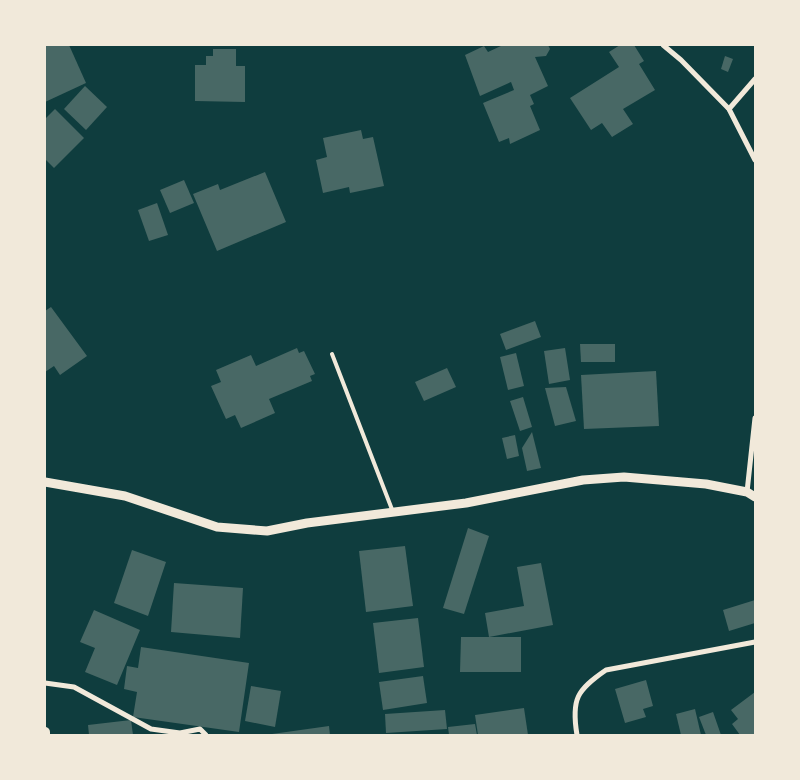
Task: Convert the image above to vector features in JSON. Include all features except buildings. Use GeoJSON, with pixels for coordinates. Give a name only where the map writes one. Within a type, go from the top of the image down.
{"type":"FeatureCollection","features":[{"type":"Feature","properties":{"kind":"street"},"geometry":{"type":"LineString","coordinates":[[663,45],[681,60],[729,109],[755,160]]}},
{"type":"Feature","properties":{"kind":"street"},"geometry":{"type":"LineString","coordinates":[[729,109],[755,79]]}},
{"type":"Feature","properties":{"kind":"street"},"geometry":{"type":"LineString","coordinates":[[45,482],[125,496],[217,527],[267,531],[307,523],[466,502],[583,480],[624,477],[706,484],[751,495],[755,418]]}},
{"type":"Feature","properties":{"kind":"street"},"geometry":{"type":"LineString","coordinates":[[577,735],[574,718],[576,700],[587,683],[606,670],[755,642]]}},
{"type":"Feature","properties":{"kind":"street"},"geometry":{"type":"LineString","coordinates":[[45,683],[74,687],[151,729],[180,733],[200,729],[206,735]]}},
{"type":"Feature","properties":{"kind":"lane"},"geometry":{"type":"LineString","coordinates":[[332,354],[393,512]]}}]}
